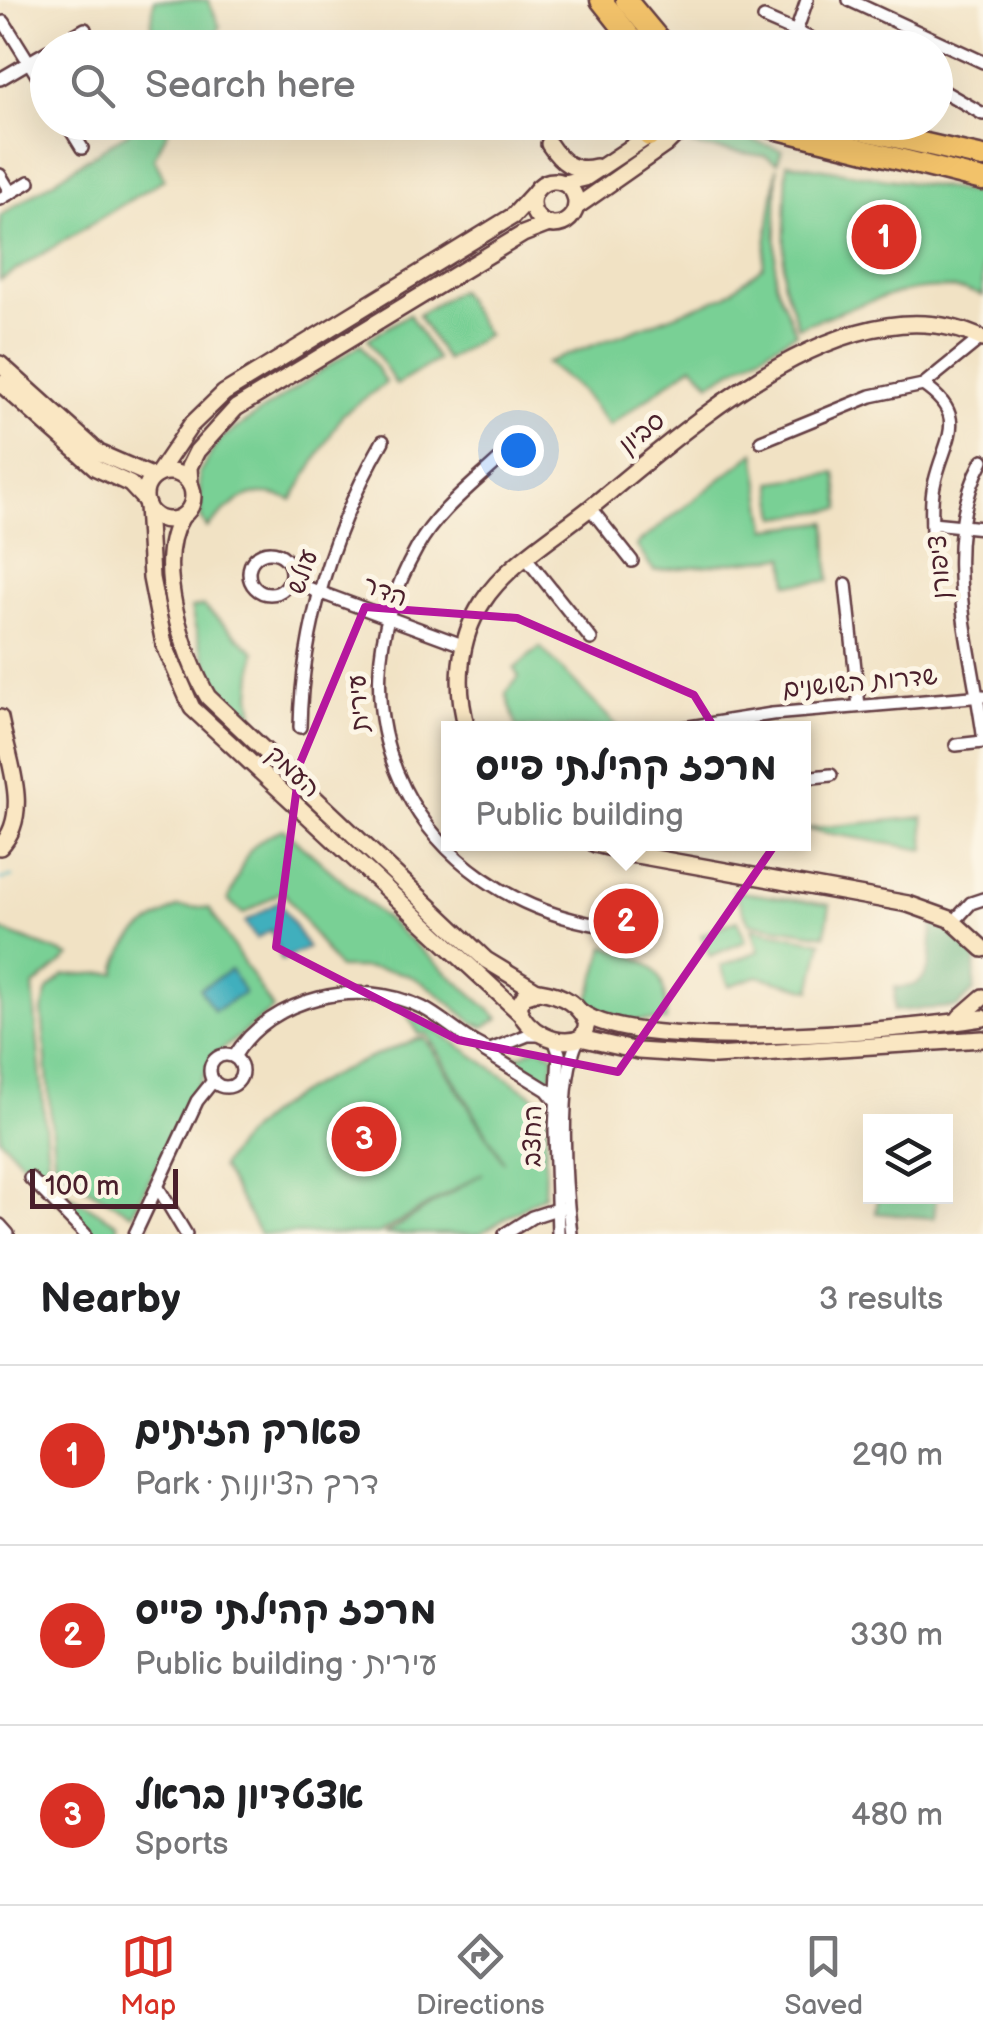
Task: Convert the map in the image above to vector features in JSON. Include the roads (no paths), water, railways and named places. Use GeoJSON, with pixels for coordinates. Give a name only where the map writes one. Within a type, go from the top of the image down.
{"type":"FeatureCollection","features":[{"type":"Feature","properties":{"kind":"highway"},"geometry":{"type":"LineString","coordinates":[[600,0],[624,30]]}},
{"type":"Feature","properties":{"kind":"highway"},"geometry":{"type":"LineString","coordinates":[[634,3],[653,30]]}},
{"type":"Feature","properties":{"kind":"highway"},"geometry":{"type":"LineString","coordinates":[[820,140],[983,180]]}},
{"type":"Feature","properties":{"kind":"highway"},"geometry":{"type":"LineString","coordinates":[[908,140],[983,157]]}},
{"type":"Feature","properties":{"kind":"main road"},"geometry":{"type":"LineString","coordinates":[[146,502],[156,476],[191,425],[224,392],[514,216],[545,182],[585,178],[649,140]]}},
{"type":"Feature","properties":{"kind":"main road"},"geometry":{"type":"LineString","coordinates":[[0,383],[96,468],[130,484],[159,518],[181,518],[194,500],[189,467],[196,451],[236,408],[522,234],[564,223],[576,207],[657,140]]}},
{"type":"Feature","properties":{"kind":"main road"},"geometry":{"type":"LineString","coordinates":[[549,144],[558,159],[572,167],[590,169],[610,162]]}},
{"type":"Feature","properties":{"kind":"main road"},"geometry":{"type":"LineString","coordinates":[[564,183],[574,192],[576,207]]}},
{"type":"Feature","properties":{"kind":"main road"},"geometry":{"type":"LineString","coordinates":[[534,193],[535,214],[549,224]]}},
{"type":"Feature","properties":{"kind":"main road","name":"סביון"},"geometry":{"type":"LineString","coordinates":[[466,721],[460,678],[464,646],[482,603],[527,559],[717,407],[775,370],[871,328],[917,324],[963,330],[982,339]]}},
{"type":"Feature","properties":{"kind":"main road"},"geometry":{"type":"LineString","coordinates":[[0,364],[99,453],[156,476],[177,473],[190,484]]}},
{"type":"Feature","properties":{"kind":"main road","name":"העמק"},"geometry":{"type":"LineString","coordinates":[[146,502],[152,578],[164,644],[192,708],[520,1015],[549,1037]]}},
{"type":"Feature","properties":{"kind":"main road","name":"העמק"},"geometry":{"type":"LineString","coordinates":[[181,518],[170,543],[171,575],[187,654],[208,697],[486,960],[537,992],[568,1000],[582,1012]]}},
{"type":"Feature","properties":{"kind":"main road"},"geometry":{"type":"LineString","coordinates":[[0,718],[15,787],[16,818],[0,847]]}},
{"type":"Feature","properties":{"kind":"main road"},"geometry":{"type":"LineString","coordinates":[[656,851],[908,904],[950,918],[983,949]]}},
{"type":"Feature","properties":{"kind":"main road"},"geometry":{"type":"LineString","coordinates":[[662,851],[893,892],[960,915],[983,936]]}},
{"type":"Feature","properties":{"kind":"main road"},"geometry":{"type":"LineString","coordinates":[[520,1015],[524,996],[537,992]]}},
{"type":"Feature","properties":{"kind":"main road"},"geometry":{"type":"LineString","coordinates":[[948,1022],[973,1010],[983,997]]}},
{"type":"Feature","properties":{"kind":"main road"},"geometry":{"type":"LineString","coordinates":[[582,1012],[604,1025],[671,1035],[775,1034],[983,1018]]}},
{"type":"Feature","properties":{"kind":"main road"},"geometry":{"type":"LineString","coordinates":[[579,1039],[587,1024],[582,1012]]}},
{"type":"Feature","properties":{"kind":"main road"},"geometry":{"type":"LineString","coordinates":[[549,1037],[638,1051],[714,1056],[980,1040]]}},
{"type":"Feature","properties":{"kind":"street"},"geometry":{"type":"LineString","coordinates":[[797,30],[806,0]]}},
{"type":"Feature","properties":{"kind":"street"},"geometry":{"type":"LineString","coordinates":[[848,0],[913,30]]}},
{"type":"Feature","properties":{"kind":"street"},"geometry":{"type":"LineString","coordinates":[[764,18],[791,30]]}},
{"type":"Feature","properties":{"kind":"street"},"geometry":{"type":"LineString","coordinates":[[4,22],[30,65]]}},
{"type":"Feature","properties":{"kind":"street"},"geometry":{"type":"LineString","coordinates":[[953,48],[983,62]]}},
{"type":"Feature","properties":{"kind":"street"},"geometry":{"type":"LineString","coordinates":[[0,79],[28,62]]}},
{"type":"Feature","properties":{"kind":"street"},"geometry":{"type":"LineString","coordinates":[[953,97],[983,114]]}},
{"type":"Feature","properties":{"kind":"street"},"geometry":{"type":"LineString","coordinates":[[77,140],[82,148]]}},
{"type":"Feature","properties":{"kind":"street"},"geometry":{"type":"LineString","coordinates":[[0,175],[6,196],[29,182]]}},
{"type":"Feature","properties":{"kind":"street"},"geometry":{"type":"LineString","coordinates":[[761,440],[871,396],[923,385],[982,339]]}},
{"type":"Feature","properties":{"kind":"street"},"geometry":{"type":"LineString","coordinates":[[923,385],[948,408],[952,427],[934,483],[932,530],[959,524],[983,528]]}},
{"type":"Feature","properties":{"kind":"street","name":"עולש"},"geometry":{"type":"LineString","coordinates":[[300,727],[303,658],[318,592],[364,474],[383,442]]}},
{"type":"Feature","properties":{"kind":"street","name":"עירית"},"geometry":{"type":"LineString","coordinates":[[441,837],[416,810],[396,774],[379,716],[378,660],[387,617],[428,530],[500,459]]}},
{"type":"Feature","properties":{"kind":"street","name":"ציפורן"},"geometry":{"type":"LineString","coordinates":[[983,460],[959,524],[983,734]]}},
{"type":"Feature","properties":{"kind":"street"},"geometry":{"type":"LineString","coordinates":[[590,508],[632,562]]}},
{"type":"Feature","properties":{"kind":"street"},"geometry":{"type":"LineString","coordinates":[[527,559],[591,639]]}},
{"type":"Feature","properties":{"kind":"street","name":"הדר"},"geometry":{"type":"LineString","coordinates":[[289,581],[464,646]]}},
{"type":"Feature","properties":{"kind":"street"},"geometry":{"type":"LineString","coordinates":[[846,584],[859,706]]}},
{"type":"Feature","properties":{"kind":"street"},"geometry":{"type":"LineString","coordinates":[[968,625],[983,624]]}},
{"type":"Feature","properties":{"kind":"street","name":"שדרות השושנים"},"geometry":{"type":"LineString","coordinates":[[727,721],[980,695]]}},
{"type":"Feature","properties":{"kind":"street"},"geometry":{"type":"LineString","coordinates":[[772,714],[773,721]]}},
{"type":"Feature","properties":{"kind":"street"},"geometry":{"type":"LineString","coordinates":[[956,745],[983,742]]}},
{"type":"Feature","properties":{"kind":"street"},"geometry":{"type":"LineString","coordinates":[[811,777],[831,775]]}},
{"type":"Feature","properties":{"kind":"street","name":"עירית"},"geometry":{"type":"LineString","coordinates":[[454,851],[509,896],[556,916],[604,926]]}},
{"type":"Feature","properties":{"kind":"street"},"geometry":{"type":"LineString","coordinates":[[960,915],[983,899]]}},
{"type":"Feature","properties":{"kind":"street"},"geometry":{"type":"LineString","coordinates":[[134,1234],[159,1189],[195,1106],[213,1080],[210,1067],[216,1059],[234,1057],[248,1036],[308,1001],[358,993],[401,999],[423,1008],[506,1068],[547,1090],[556,1101]]}},
{"type":"Feature","properties":{"kind":"street"},"geometry":{"type":"LineString","coordinates":[[511,1044],[520,1015]]}},
{"type":"Feature","properties":{"kind":"street"},"geometry":{"type":"LineString","coordinates":[[471,1041],[490,1050],[528,1035],[549,1037]]}},
{"type":"Feature","properties":{"kind":"street","name":"החצב"},"geometry":{"type":"LineString","coordinates":[[549,1037],[558,1053],[556,1101],[563,1208],[571,1234]]}},
{"type":"Feature","properties":{"kind":"street","name":"החצב"},"geometry":{"type":"LineString","coordinates":[[557,1234],[563,1208],[568,1094],[579,1039]]}},
{"type":"Feature","properties":{"kind":"street"},"geometry":{"type":"LineString","coordinates":[[213,1080],[226,1087],[236,1084],[242,1070],[234,1057]]}},
{"type":"Feature","properties":{"kind":"street"},"geometry":{"type":"LineString","coordinates":[[30,1178],[85,1234]]}},
{"type":"Feature","properties":{"kind":"street"},"geometry":{"type":"LineString","coordinates":[[159,1189],[186,1234]]}},
{"type":"Feature","properties":{"kind":"street"},"geometry":{"type":"LineString","coordinates":[[505,1234],[524,1222],[563,1208]]}},
{"type":"Feature","properties":{"kind":"street"},"geometry":{"type":"LineString","coordinates":[[524,1222],[538,1222],[557,1234]]}},
{"type":"Feature","properties":{"kind":"street"},"geometry":{"type":"LineString","coordinates":[[0,1225],[8,1234]]}},
{"type":"Feature","properties":{"kind":"water"},"geometry":{"type":"Polygon","coordinates":[[[279,901],[308,948],[282,960],[271,930],[256,939],[245,922],[279,901]]]}},
{"type":"Feature","properties":{"kind":"water"},"geometry":{"type":"Polygon","coordinates":[[[231,970],[244,993],[214,1011],[200,989],[231,970]]]}},
{"type":"Feature","properties":{"kind":"waterway"},"geometry":{"type":"LineString","coordinates":[[0,880],[12,877]]}},
{"type":"Feature","properties":{"kind":"place","name":"פארק הזיתים"},"geometry":{"type":"Point","coordinates":[884,237]}},
{"type":"Feature","properties":{"kind":"place","name":"מרכז קהילתי פייס"},"geometry":{"type":"Point","coordinates":[626,921]}},
{"type":"Feature","properties":{"kind":"place","name":"אצטדיון בראל"},"geometry":{"type":"Point","coordinates":[364,1139]}}]}
